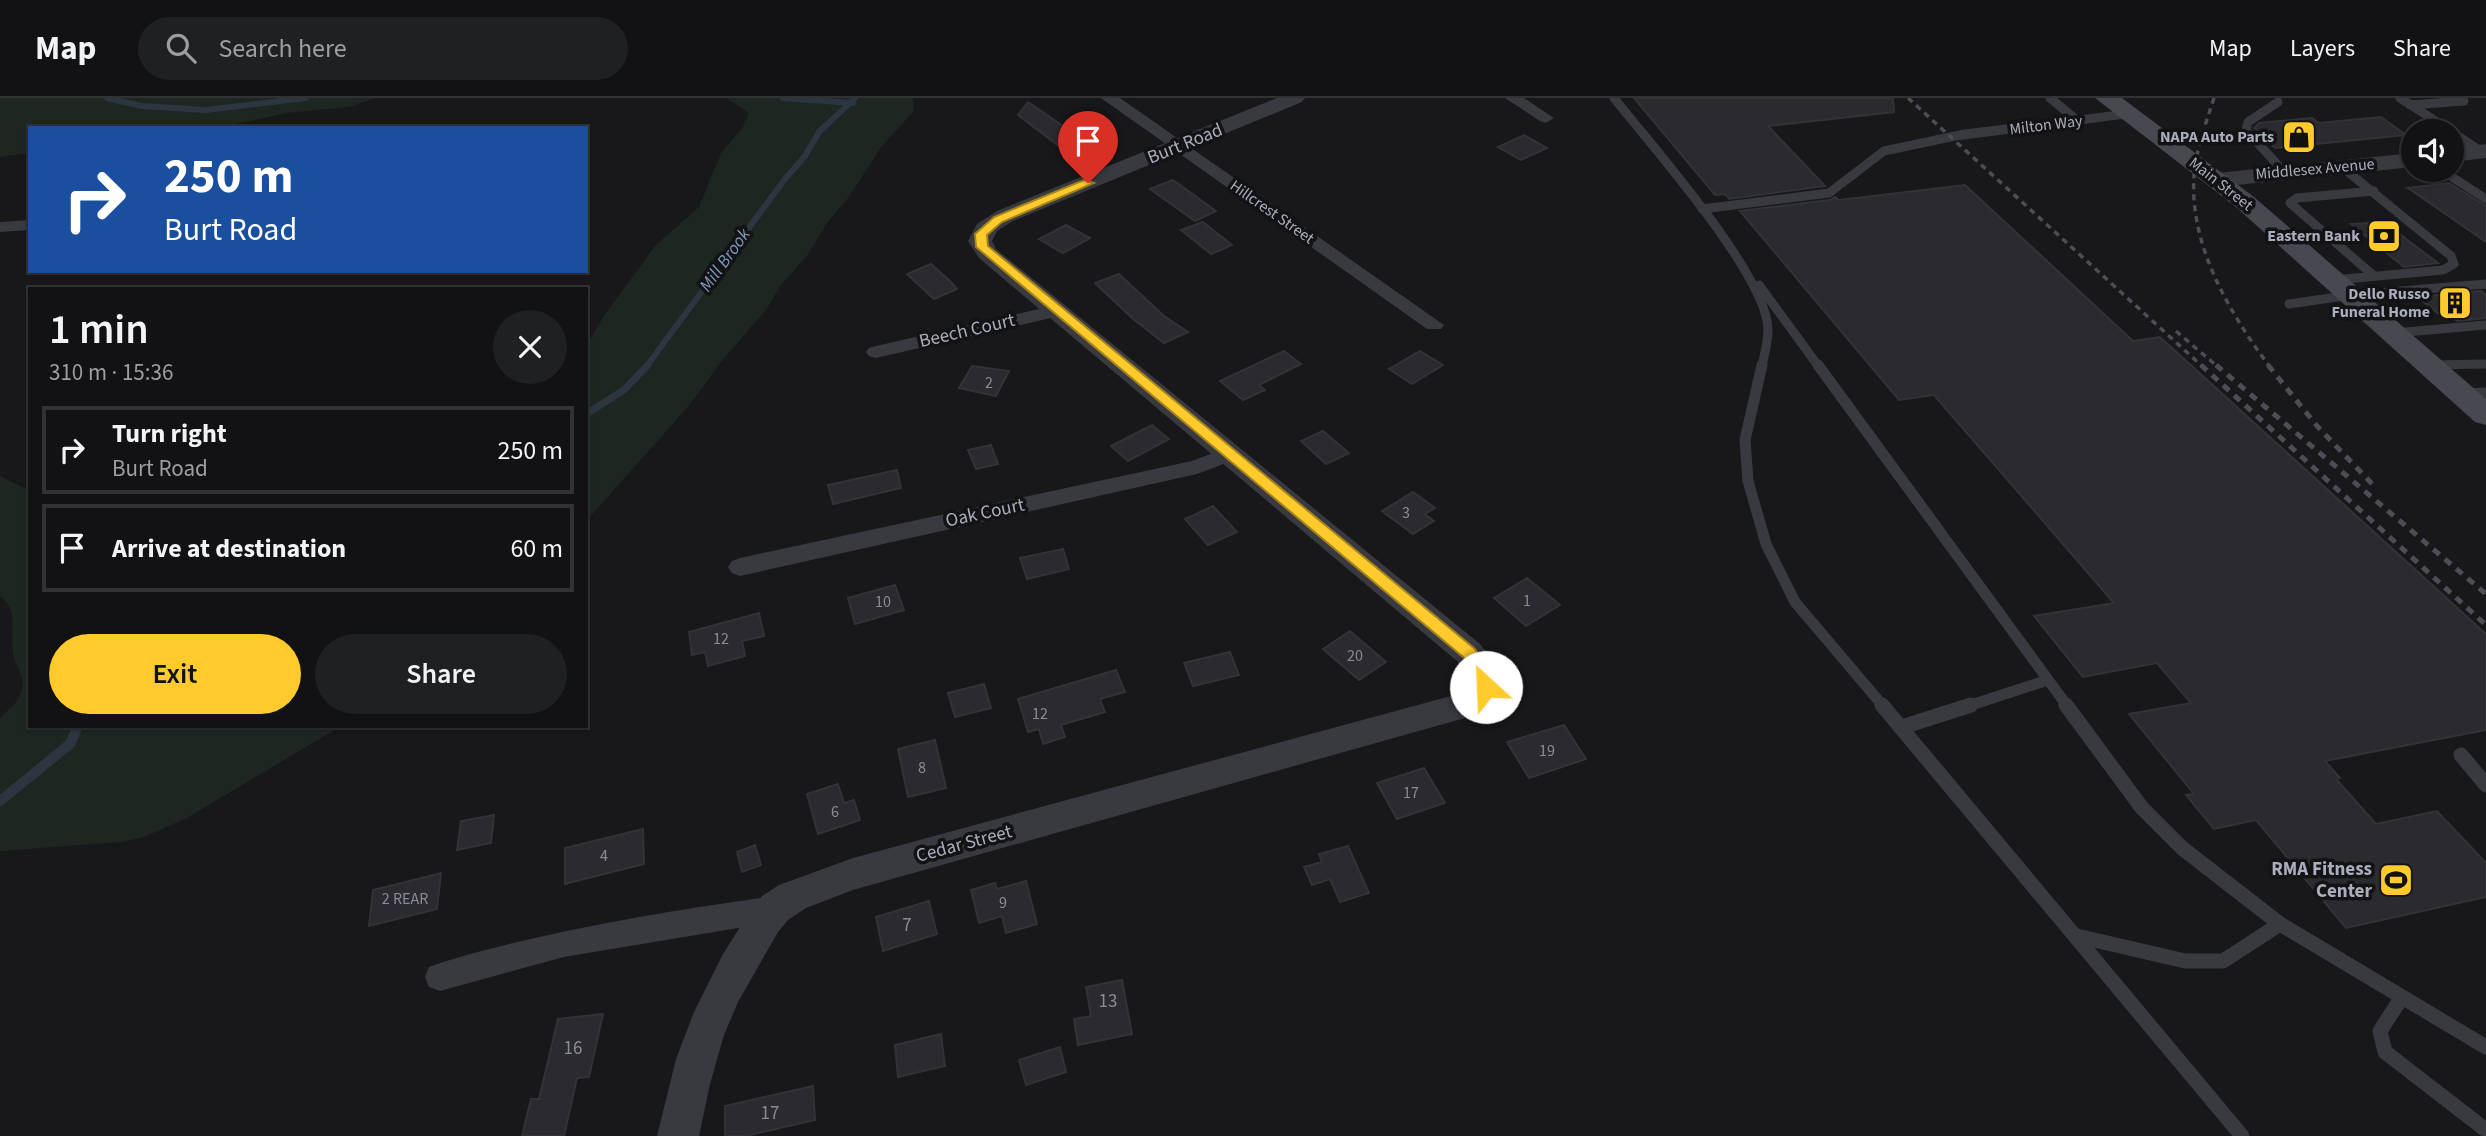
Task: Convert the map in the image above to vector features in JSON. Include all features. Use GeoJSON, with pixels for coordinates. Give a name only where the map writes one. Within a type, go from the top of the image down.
{"type":"FeatureCollection","features":[{"type":"Feature","properties":{"kind":"main road","name":"Main Street"},"geometry":{"type":"LineString","coordinates":[[2107,98],[2217,180],[2429,365],[2474,394],[2486,415]]}},
{"type":"Feature","properties":{"kind":"street","name":"Hillcrest Street"},"geometry":{"type":"LineString","coordinates":[[1110,98],[1434,325]]}},
{"type":"Feature","properties":{"kind":"street","name":"Burt Road"},"geometry":{"type":"LineString","coordinates":[[1295,98],[998,219],[983,232],[980,241],[987,253],[1469,653],[1482,671],[1486,683],[1485,694]]}},
{"type":"Feature","properties":{"kind":"street"},"geometry":{"type":"LineString","coordinates":[[1513,98],[1546,118]]}},
{"type":"Feature","properties":{"kind":"street","name":"Milton Way"},"geometry":{"type":"LineString","coordinates":[[1960,135],[2131,114]]}},
{"type":"Feature","properties":{"kind":"street"},"geometry":{"type":"LineString","coordinates":[[2464,154],[2484,152]]}},
{"type":"Feature","properties":{"kind":"street","name":"Middlesex Avenue"},"geometry":{"type":"LineString","coordinates":[[2217,180],[2401,161]]}},
{"type":"Feature","properties":{"kind":"street"},"geometry":{"type":"LineString","coordinates":[[0,227],[28,225]]}},
{"type":"Feature","properties":{"kind":"street","name":"Beech Court"},"geometry":{"type":"LineString","coordinates":[[876,352],[1057,311]]}},
{"type":"Feature","properties":{"kind":"street","name":"Oak Court"},"geometry":{"type":"LineString","coordinates":[[740,567],[1202,466],[1229,454]]}},
{"type":"Feature","properties":{"kind":"street","name":"Cedar Street"},"geometry":{"type":"LineString","coordinates":[[440,977],[613,932],[774,909],[805,892],[853,874],[1472,703],[1485,694]]}},
{"type":"Feature","properties":{"kind":"street"},"geometry":{"type":"LineString","coordinates":[[678,1136],[698,1047],[710,1014],[733,972],[774,909]]}},
{"type":"Feature","properties":{"kind":"lane"},"geometry":{"type":"LineString","coordinates":[[1614,98],[1740,258],[2142,808],[2182,848],[2280,924],[2486,1047]]}},
{"type":"Feature","properties":{"kind":"lane"},"geometry":{"type":"LineString","coordinates":[[2050,98],[2078,121]]}},
{"type":"Feature","properties":{"kind":"lane"},"geometry":{"type":"LineString","coordinates":[[2400,98],[2431,119]]}},
{"type":"Feature","properties":{"kind":"lane"},"geometry":{"type":"LineString","coordinates":[[2410,105],[2464,101]]}},
{"type":"Feature","properties":{"kind":"lane"},"geometry":{"type":"LineString","coordinates":[[2278,102],[2248,122],[2246,130],[2261,145],[2268,159],[2284,172]]}},
{"type":"Feature","properties":{"kind":"lane"},"geometry":{"type":"LineString","coordinates":[[1702,209],[1829,193],[1884,151],[1960,135]]}},
{"type":"Feature","properties":{"kind":"lane"},"geometry":{"type":"LineString","coordinates":[[2464,140],[2484,152]]}},
{"type":"Feature","properties":{"kind":"lane"},"geometry":{"type":"LineString","coordinates":[[2289,304],[2324,301],[2342,287],[2374,276],[2443,270],[2453,267],[2455,262],[2374,191],[2342,167]]}},
{"type":"Feature","properties":{"kind":"lane"},"geometry":{"type":"LineString","coordinates":[[2460,182],[2486,199]]}},
{"type":"Feature","properties":{"kind":"lane"},"geometry":{"type":"LineString","coordinates":[[2374,191],[2297,198],[2290,204],[2374,276]]}},
{"type":"Feature","properties":{"kind":"lane"},"geometry":{"type":"LineString","coordinates":[[1740,258],[1758,293],[1768,328],[1758,390],[1745,440],[1748,481],[1766,544],[1795,602],[2242,1136]]}},
{"type":"Feature","properties":{"kind":"lane"},"geometry":{"type":"LineString","coordinates":[[2342,287],[2486,284]]}},
{"type":"Feature","properties":{"kind":"lane"},"geometry":{"type":"LineString","coordinates":[[2394,333],[2486,325]]}},
{"type":"Feature","properties":{"kind":"lane"},"geometry":{"type":"LineString","coordinates":[[2429,365],[2486,363]]}},
{"type":"Feature","properties":{"kind":"lane"},"geometry":{"type":"LineString","coordinates":[[1902,727],[2049,680]]}},
{"type":"Feature","properties":{"kind":"lane"},"geometry":{"type":"LineString","coordinates":[[2461,755],[2486,785]]}},
{"type":"Feature","properties":{"kind":"lane"},"geometry":{"type":"LineString","coordinates":[[2077,936],[2185,961],[2223,961],[2280,924]]}},
{"type":"Feature","properties":{"kind":"lane"},"geometry":{"type":"LineString","coordinates":[[2402,997],[2379,1031],[2385,1052],[2486,1130]]}},
{"type":"Feature","properties":{"kind":"shaded area"},"geometry":{"type":"Polygon","coordinates":[[[0,98],[376,98],[349,107],[287,113],[226,126],[28,126],[28,153],[0,157],[0,98]]]}},
{"type":"Feature","properties":{"kind":"shaded area"},"geometry":{"type":"Polygon","coordinates":[[[726,98],[913,98],[914,111],[882,146],[846,201],[829,220],[807,256],[780,286],[766,310],[724,358],[688,407],[588,519],[588,343],[655,246],[699,207],[721,153],[741,130],[749,113],[726,98]]]}},
{"type":"Feature","properties":{"kind":"shaded area"},"geometry":{"type":"Polygon","coordinates":[[[0,476],[28,490],[28,728],[338,728],[187,818],[144,837],[123,842],[0,851],[0,718],[18,700],[22,686],[12,645],[12,615],[0,596],[0,476]]]}},
{"type":"Feature","properties":{"kind":"building"},"geometry":{"type":"Polygon","coordinates":[[[1634,98],[1893,98],[1894,112],[1768,126],[1825,186],[1729,199],[1725,194],[1715,195],[1634,98]]]}},
{"type":"Feature","properties":{"kind":"building"},"geometry":{"type":"Polygon","coordinates":[[[1028,102],[1094,147],[1072,156],[1018,115],[1028,102]]]}},
{"type":"Feature","properties":{"kind":"building"},"geometry":{"type":"Polygon","coordinates":[[[2381,117],[2401,131],[2401,135],[2275,148],[2254,128],[2259,123],[2312,118],[2319,123],[2381,117]]]}},
{"type":"Feature","properties":{"kind":"building"},"geometry":{"type":"Polygon","coordinates":[[[1524,135],[1547,148],[1521,160],[1498,147],[1524,135]]]}},
{"type":"Feature","properties":{"kind":"building"},"geometry":{"type":"Polygon","coordinates":[[[1173,180],[1216,211],[1195,221],[1150,189],[1173,180]]]}},
{"type":"Feature","properties":{"kind":"building"},"geometry":{"type":"Polygon","coordinates":[[[2449,183],[2486,206],[2486,242],[2408,188],[2449,183]]]}},
{"type":"Feature","properties":{"kind":"building"},"geometry":{"type":"Polygon","coordinates":[[[1965,185],[2133,341],[2160,337],[2486,634],[2486,730],[2325,761],[2340,778],[2336,779],[2376,824],[2437,811],[2486,863],[2486,897],[2346,928],[2256,820],[2214,829],[2186,795],[2194,794],[2129,714],[2191,703],[2157,663],[2083,677],[2034,616],[2114,603],[1934,395],[1899,400],[1740,211],[1830,200],[1835,197],[1839,200],[1965,185]]]}},
{"type":"Feature","properties":{"kind":"building"},"geometry":{"type":"Polygon","coordinates":[[[1203,222],[1232,245],[1211,254],[1181,230],[1203,222]]]}},
{"type":"Feature","properties":{"kind":"building","name":"Eastern Bank"},"geometry":{"type":"Polygon","coordinates":[[[2384,222],[2438,263],[2404,267],[2351,224],[2384,222]]]}},
{"type":"Feature","properties":{"kind":"building"},"geometry":{"type":"Polygon","coordinates":[[[1066,225],[1090,238],[1063,253],[1039,239],[1066,225]]]}},
{"type":"Feature","properties":{"kind":"building"},"geometry":{"type":"Polygon","coordinates":[[[931,264],[957,289],[934,299],[907,274],[931,264]]]}},
{"type":"Feature","properties":{"kind":"building"},"geometry":{"type":"Polygon","coordinates":[[[1119,274],[1164,316],[1188,332],[1164,343],[1132,318],[1095,283],[1119,274]]]}},
{"type":"Feature","properties":{"kind":"building","name":"Dello Russo Funeral Home"},"geometry":{"type":"Polygon","coordinates":[[[2481,291],[2486,295],[2486,318],[2457,321],[2449,314],[2439,314],[2417,297],[2481,291]]]}},
{"type":"Feature","properties":{"kind":"building"},"geometry":{"type":"Polygon","coordinates":[[[1284,351],[1301,364],[1259,385],[1265,390],[1243,400],[1220,381],[1284,351]]]}},
{"type":"Feature","properties":{"kind":"building"},"geometry":{"type":"Polygon","coordinates":[[[1420,351],[1443,365],[1412,384],[1389,369],[1420,351]]]}},
{"type":"Feature","properties":{"kind":"building"},"geometry":{"type":"Polygon","coordinates":[[[972,366],[1009,371],[996,396],[959,388],[972,366]]]}},
{"type":"Feature","properties":{"kind":"building"},"geometry":{"type":"Polygon","coordinates":[[[1152,425],[1169,439],[1128,461],[1111,446],[1152,425]]]}},
{"type":"Feature","properties":{"kind":"building"},"geometry":{"type":"Polygon","coordinates":[[[1323,431],[1349,453],[1326,464],[1301,441],[1323,431]]]}},
{"type":"Feature","properties":{"kind":"building"},"geometry":{"type":"Polygon","coordinates":[[[991,445],[998,464],[976,469],[968,450],[991,445]]]}},
{"type":"Feature","properties":{"kind":"building"},"geometry":{"type":"Polygon","coordinates":[[[897,470],[901,488],[833,504],[828,485],[897,470]]]}},
{"type":"Feature","properties":{"kind":"building"},"geometry":{"type":"Polygon","coordinates":[[[1413,492],[1435,508],[1425,514],[1434,521],[1413,534],[1382,511],[1413,492]]]}},
{"type":"Feature","properties":{"kind":"building"},"geometry":{"type":"Polygon","coordinates":[[[1213,506],[1237,532],[1208,545],[1185,519],[1213,506]]]}},
{"type":"Feature","properties":{"kind":"building"},"geometry":{"type":"Polygon","coordinates":[[[1063,549],[1069,569],[1027,579],[1020,558],[1063,549]]]}},
{"type":"Feature","properties":{"kind":"building"},"geometry":{"type":"Polygon","coordinates":[[[1527,578],[1560,605],[1526,626],[1494,598],[1527,578]]]}},
{"type":"Feature","properties":{"kind":"building"},"geometry":{"type":"Polygon","coordinates":[[[895,585],[904,610],[855,624],[848,598],[895,585]]]}},
{"type":"Feature","properties":{"kind":"building"},"geometry":{"type":"Polygon","coordinates":[[[759,613],[764,636],[742,641],[745,656],[708,666],[705,652],[692,655],[689,632],[759,613]]]}},
{"type":"Feature","properties":{"kind":"building"},"geometry":{"type":"Polygon","coordinates":[[[1350,631],[1386,662],[1359,680],[1323,649],[1350,631]]]}},
{"type":"Feature","properties":{"kind":"building"},"geometry":{"type":"Polygon","coordinates":[[[1230,652],[1239,675],[1193,686],[1184,663],[1230,652]]]}},
{"type":"Feature","properties":{"kind":"building"},"geometry":{"type":"Polygon","coordinates":[[[1116,670],[1125,692],[1100,699],[1105,712],[1061,725],[1065,737],[1043,744],[1039,729],[1028,732],[1018,699],[1116,670]]]}},
{"type":"Feature","properties":{"kind":"building"},"geometry":{"type":"Polygon","coordinates":[[[984,684],[991,708],[955,717],[948,693],[984,684]]]}},
{"type":"Feature","properties":{"kind":"building"},"geometry":{"type":"Polygon","coordinates":[[[1564,725],[1586,759],[1529,778],[1507,742],[1564,725]]]}},
{"type":"Feature","properties":{"kind":"building"},"geometry":{"type":"Polygon","coordinates":[[[935,740],[946,788],[908,797],[898,749],[935,740]]]}},
{"type":"Feature","properties":{"kind":"building"},"geometry":{"type":"Polygon","coordinates":[[[1424,768],[1445,803],[1397,819],[1377,783],[1424,768]]]}},
{"type":"Feature","properties":{"kind":"building"},"geometry":{"type":"Polygon","coordinates":[[[838,784],[844,803],[854,800],[860,820],[818,834],[807,794],[838,784]]]}},
{"type":"Feature","properties":{"kind":"building"},"geometry":{"type":"Polygon","coordinates":[[[494,815],[491,843],[457,850],[461,821],[494,815]]]}},
{"type":"Feature","properties":{"kind":"building"},"geometry":{"type":"Polygon","coordinates":[[[643,829],[644,864],[565,884],[565,848],[643,829]]]}},
{"type":"Feature","properties":{"kind":"building"},"geometry":{"type":"Polygon","coordinates":[[[755,845],[761,865],[742,872],[737,852],[755,845]]]}},
{"type":"Feature","properties":{"kind":"building"},"geometry":{"type":"Polygon","coordinates":[[[1348,846],[1369,893],[1340,902],[1330,879],[1312,885],[1304,867],[1322,862],[1319,854],[1348,846]]]}},
{"type":"Feature","properties":{"kind":"building"},"geometry":{"type":"Polygon","coordinates":[[[441,873],[437,909],[369,926],[373,890],[441,873]]]}},
{"type":"Feature","properties":{"kind":"building"},"geometry":{"type":"Polygon","coordinates":[[[1026,881],[1037,924],[1006,933],[1002,916],[979,923],[971,890],[995,883],[997,889],[1026,881]]]}},
{"type":"Feature","properties":{"kind":"building"},"geometry":{"type":"Polygon","coordinates":[[[929,901],[937,934],[883,951],[876,917],[929,901]]]}},
{"type":"Feature","properties":{"kind":"building"},"geometry":{"type":"Polygon","coordinates":[[[1122,980],[1132,1034],[1078,1045],[1074,1019],[1091,1016],[1086,987],[1122,980]]]}},
{"type":"Feature","properties":{"kind":"building"},"geometry":{"type":"Polygon","coordinates":[[[603,1014],[589,1077],[577,1078],[564,1136],[522,1136],[531,1099],[539,1099],[558,1019],[603,1014]]]}},
{"type":"Feature","properties":{"kind":"building"},"geometry":{"type":"Polygon","coordinates":[[[941,1034],[945,1066],[898,1077],[895,1045],[941,1034]]]}},
{"type":"Feature","properties":{"kind":"building"},"geometry":{"type":"Polygon","coordinates":[[[1060,1047],[1066,1072],[1026,1085],[1019,1060],[1060,1047]]]}},
{"type":"Feature","properties":{"kind":"building"},"geometry":{"type":"Polygon","coordinates":[[[813,1086],[815,1120],[746,1136],[725,1136],[725,1106],[813,1086]]]}},
{"type":"Feature","properties":{"kind":"waterway"},"geometry":{"type":"LineString","coordinates":[[107,98],[142,106],[206,110],[306,98]]}},
{"type":"Feature","properties":{"kind":"waterway"},"geometry":{"type":"LineString","coordinates":[[783,98],[850,103]]}},
{"type":"Feature","properties":{"kind":"waterway","name":"Mill Brook"},"geometry":{"type":"LineString","coordinates":[[850,103],[855,98]]}},
{"type":"Feature","properties":{"kind":"waterway","name":"Mill Brook"},"geometry":{"type":"LineString","coordinates":[[646,367],[785,179],[805,156],[819,132],[850,103]]}},
{"type":"Feature","properties":{"kind":"waterway","name":"Mill Brook"},"geometry":{"type":"LineString","coordinates":[[588,413],[624,390],[648,365]]}},
{"type":"Feature","properties":{"kind":"waterway","name":"Mill Brook"},"geometry":{"type":"LineString","coordinates":[[0,801],[70,744],[77,728]]}},
{"type":"Feature","properties":{"kind":"railway"},"geometry":{"type":"LineString","coordinates":[[1908,98],[2203,367]]}},
{"type":"Feature","properties":{"kind":"railway"},"geometry":{"type":"LineString","coordinates":[[2214,98],[2195,166],[2194,202],[2198,228],[2215,278],[2241,325],[2270,367]]}},
{"type":"Feature","properties":{"kind":"railway"},"geometry":{"type":"LineString","coordinates":[[2176,331],[2218,367]]}},
{"type":"Feature","properties":{"kind":"railway"},"geometry":{"type":"LineString","coordinates":[[2201,365],[2486,625]]}},
{"type":"Feature","properties":{"kind":"railway"},"geometry":{"type":"LineString","coordinates":[[2216,365],[2486,594]]}},
{"type":"Feature","properties":{"kind":"railway"},"geometry":{"type":"LineString","coordinates":[[2268,365],[2317,426],[2376,488]]}},
{"type":"Feature","properties":{"kind":"place","name":"NAPA Auto Parts"},"geometry":{"type":"Point","coordinates":[2299,137]}},
{"type":"Feature","properties":{"kind":"place","name":"Eastern Bank"},"geometry":{"type":"Point","coordinates":[2384,236]}},
{"type":"Feature","properties":{"kind":"place","name":"Dello Russo Funeral Home"},"geometry":{"type":"Point","coordinates":[2455,303]}},
{"type":"Feature","properties":{"kind":"place","name":"RMA Fitness Center"},"geometry":{"type":"Point","coordinates":[2396,880]}},
{"type":"Feature","properties":{"kind":"route"},"geometry":{"type":"LineString","coordinates":[[1088,183],[988,225],[981,234],[982,247],[1469,653],[1482,671],[1486,687]]}}]}
